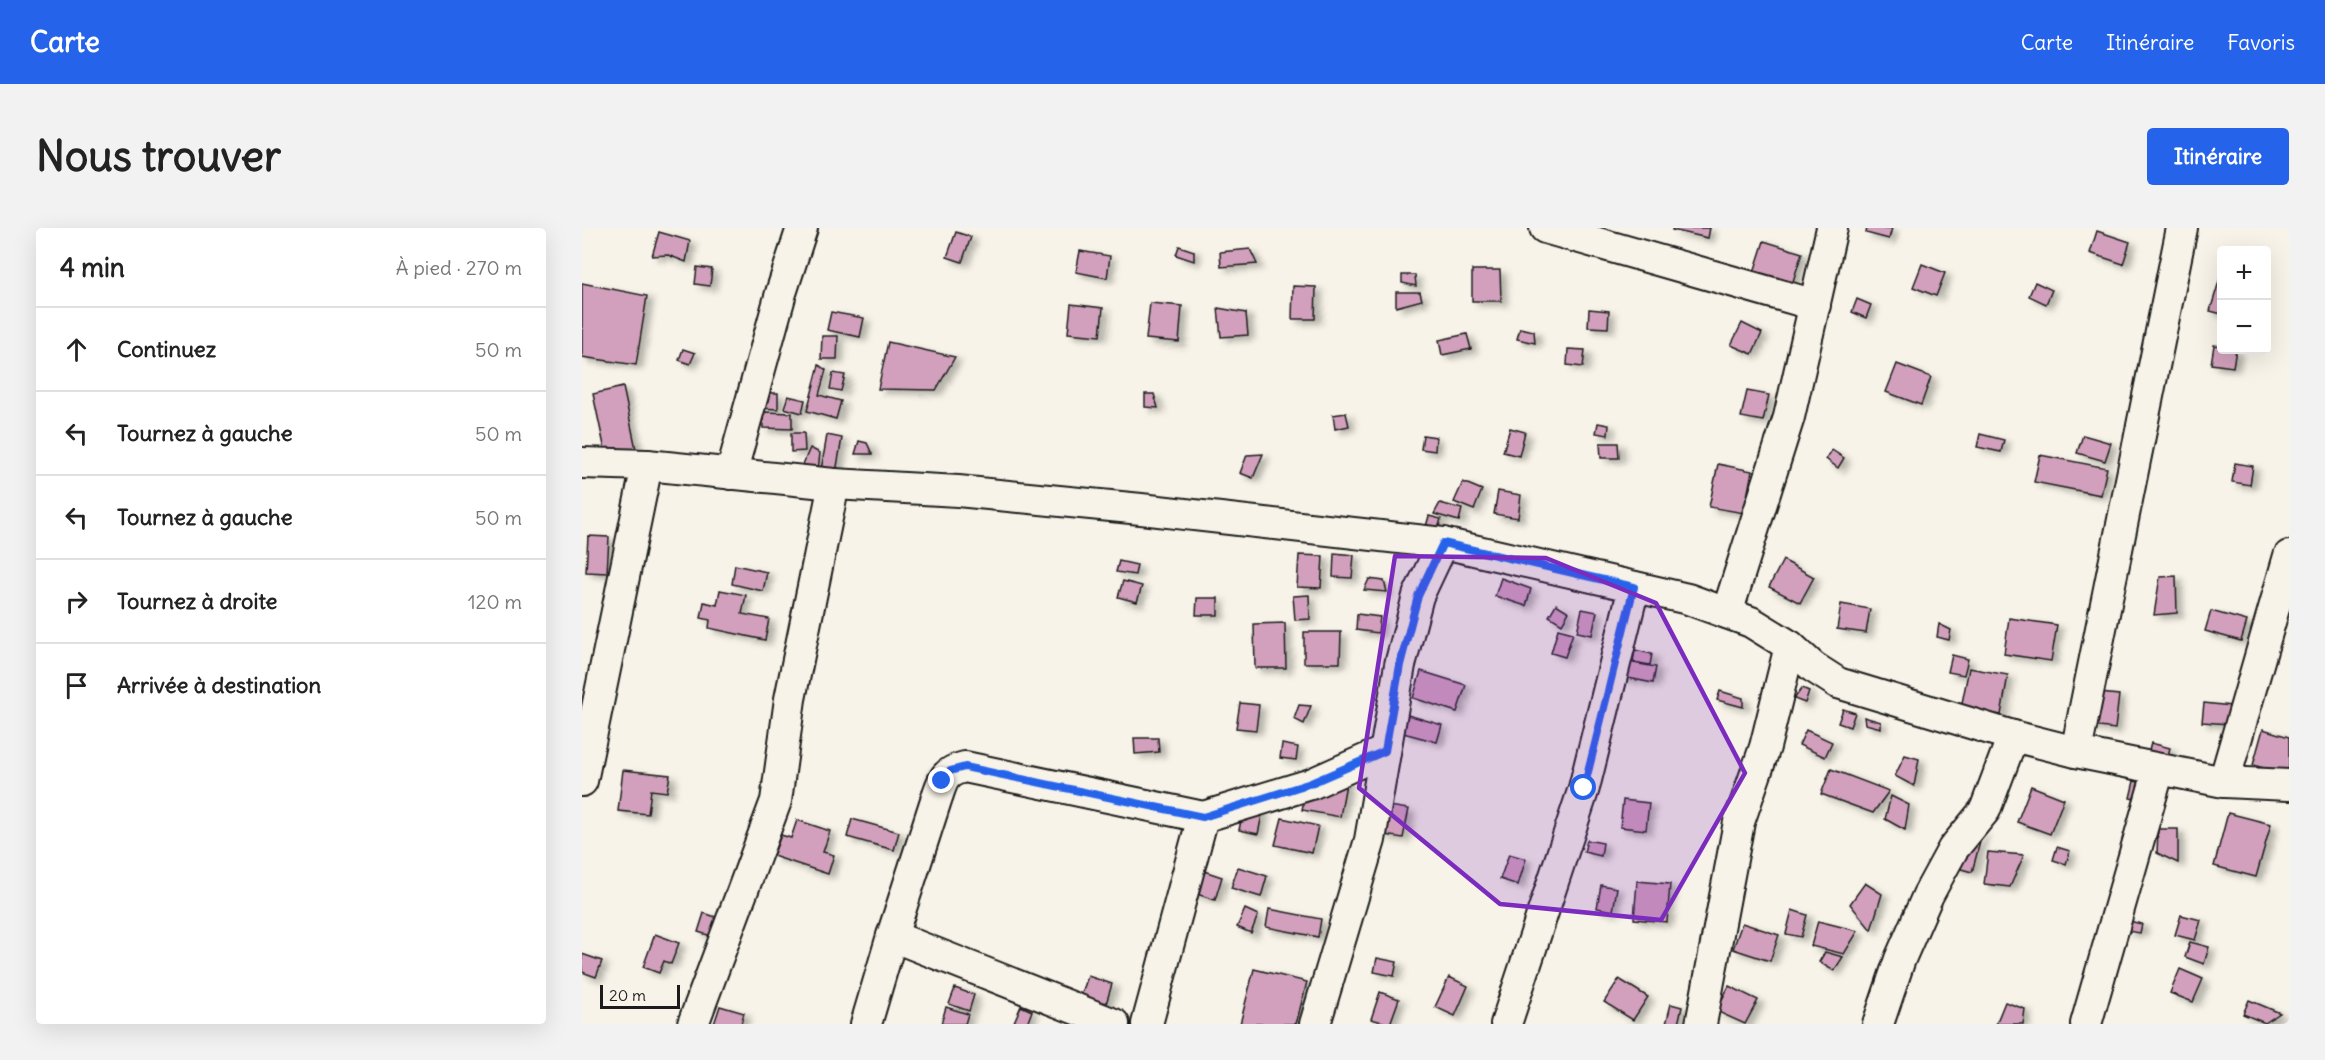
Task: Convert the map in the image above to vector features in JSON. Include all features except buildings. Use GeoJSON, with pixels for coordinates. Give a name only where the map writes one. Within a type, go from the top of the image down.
{"type":"FeatureCollection","features":[{"type":"Feature","properties":{"kind":"street"},"geometry":{"type":"LineString","coordinates":[[731,474],[781,293],[802,228]]}},
{"type":"Feature","properties":{"kind":"street"},"geometry":{"type":"LineString","coordinates":[[1545,228],[1815,304]]}},
{"type":"Feature","properties":{"kind":"street"},"geometry":{"type":"LineString","coordinates":[[1727,613],[1789,417],[1832,228]]}},
{"type":"Feature","properties":{"kind":"street"},"geometry":{"type":"LineString","coordinates":[[2076,753],[2182,228]]}},
{"type":"Feature","properties":{"kind":"street"},"geometry":{"type":"LineString","coordinates":[[582,463],[647,465],[834,484],[958,491],[1443,543],[1688,599],[1751,622],[1790,646],[1813,667],[1838,683],[2013,736],[2076,753],[2224,782],[2289,785]]}},
{"type":"Feature","properties":{"kind":"street"},"geometry":{"type":"LineString","coordinates":[[582,782],[647,465]]}},
{"type":"Feature","properties":{"kind":"street"},"geometry":{"type":"LineString","coordinates":[[693,1024],[776,801],[790,699],[834,484]]}},
{"type":"Feature","properties":{"kind":"street"},"geometry":{"type":"LineString","coordinates":[[1315,1024],[1370,840],[1400,665],[1418,596],[1443,543]]}},
{"type":"Feature","properties":{"kind":"street"},"geometry":{"type":"LineString","coordinates":[[2224,782],[2289,556]]}},
{"type":"Feature","properties":{"kind":"street"},"geometry":{"type":"LineString","coordinates":[[1506,1024],[1584,788],[1634,587]]}},
{"type":"Feature","properties":{"kind":"street"},"geometry":{"type":"LineString","coordinates":[[1701,1024],[1739,822],[1765,747],[1790,646]]}},
{"type":"Feature","properties":{"kind":"street"},"geometry":{"type":"LineString","coordinates":[[1878,1024],[1900,959],[1928,895],[1953,849],[1985,810],[2013,736]]}},
{"type":"Feature","properties":{"kind":"street"},"geometry":{"type":"LineString","coordinates":[[866,1024],[942,781],[950,771],[965,767],[1203,817],[1311,783],[1385,751]]}},
{"type":"Feature","properties":{"kind":"street"},"geometry":{"type":"LineString","coordinates":[[2086,1024],[2159,769]]}},
{"type":"Feature","properties":{"kind":"street"},"geometry":{"type":"LineString","coordinates":[[1147,1024],[1203,817]]}},
{"type":"Feature","properties":{"kind":"street"},"geometry":{"type":"LineString","coordinates":[[892,936],[1114,1024]]}},
{"type":"Feature","properties":{"kind":"highlighted area"},"geometry":{"type":"Polygon","coordinates":[[[1395,556],[1546,558],[1656,603],[1745,773],[1661,920],[1500,904],[1359,788],[1395,556]]]}},
{"type":"Feature","properties":{"kind":"route"},"geometry":{"type":"LineString","coordinates":[[942,781],[950,771],[965,767],[1203,817],[1264,800],[1311,783],[1385,751],[1400,665],[1418,596],[1443,543],[1634,587],[1584,788]]}}]}
